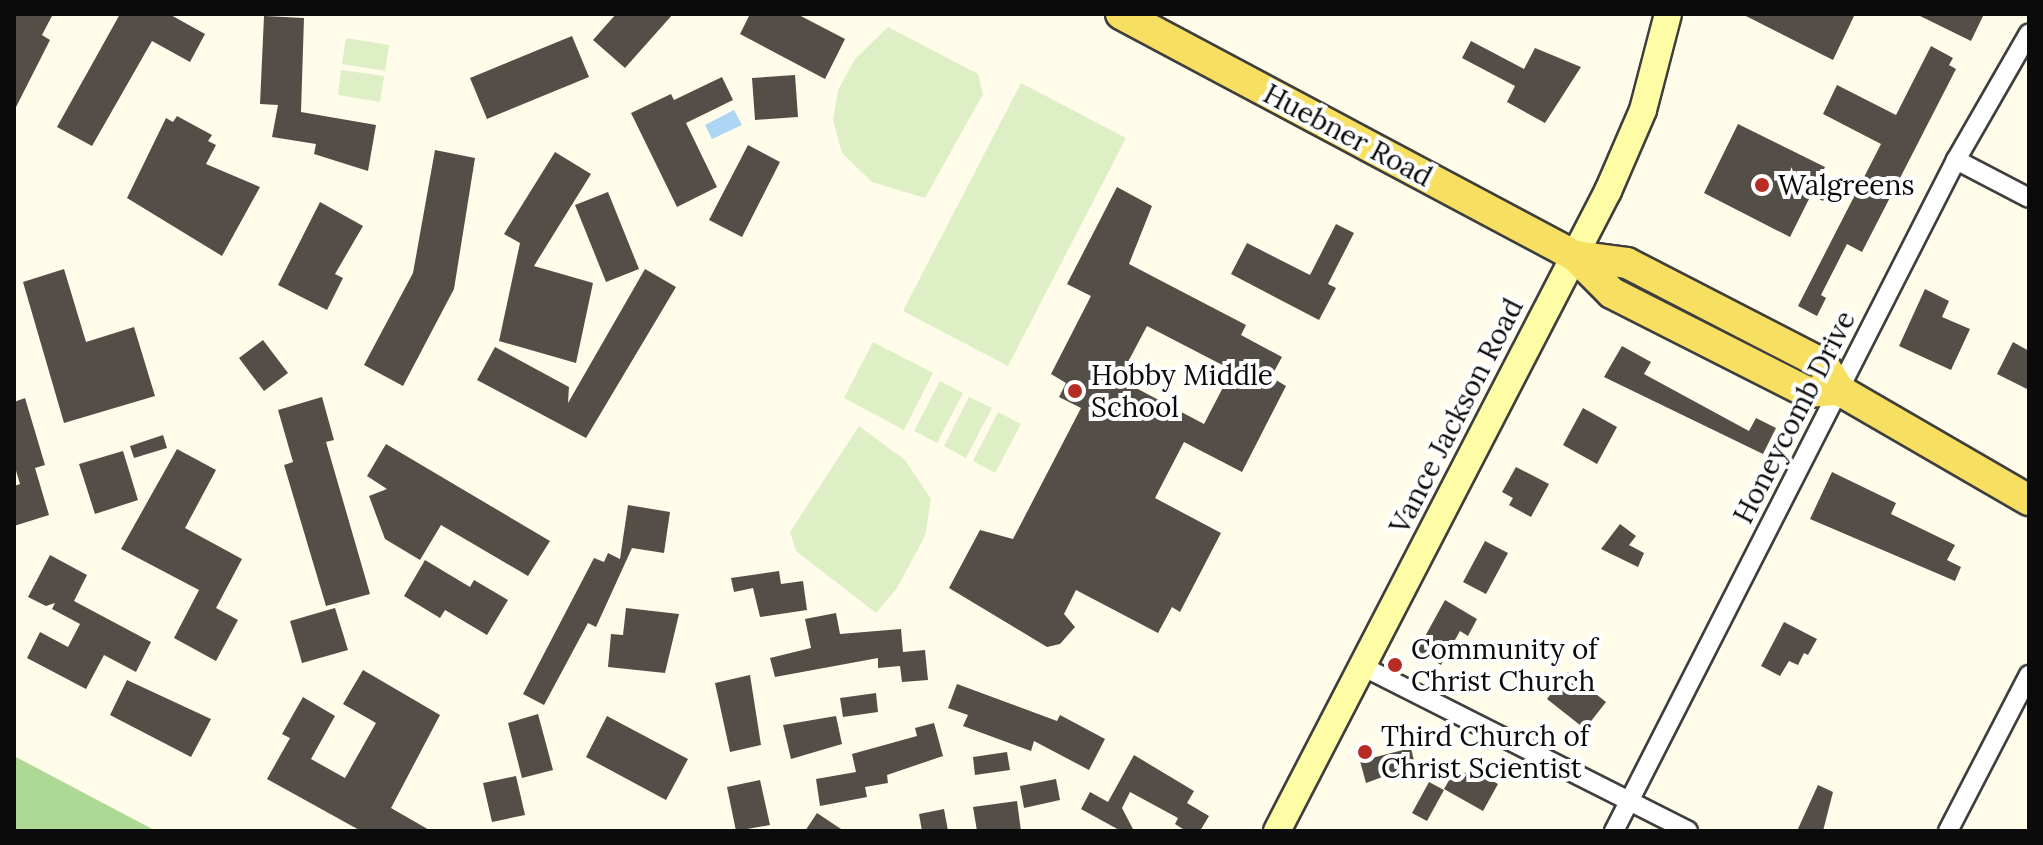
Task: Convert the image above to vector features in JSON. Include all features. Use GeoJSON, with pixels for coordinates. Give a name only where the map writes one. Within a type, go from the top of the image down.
{"type":"FeatureCollection","features":[{"type":"Feature","properties":{"kind":"main road","name":"Huebner Road"},"geometry":{"type":"LineString","coordinates":[[1121,14],[1575,256],[1627,263],[1760,330],[1823,364],[1839,390],[2029,500]]}},
{"type":"Feature","properties":{"kind":"main road","name":"Vance Jackson Road"},"geometry":{"type":"LineString","coordinates":[[1277,831],[1575,256],[1638,122],[1671,16]]}},
{"type":"Feature","properties":{"kind":"street","name":"Honeycomb Drive"},"geometry":{"type":"LineString","coordinates":[[1614,831],[1956,160],[2029,33]]}},
{"type":"Feature","properties":{"kind":"street"},"geometry":{"type":"LineString","coordinates":[[1956,160],[2029,198]]}},
{"type":"Feature","properties":{"kind":"street"},"geometry":{"type":"LineString","coordinates":[[1364,667],[1688,831]]}},
{"type":"Feature","properties":{"kind":"street"},"geometry":{"type":"LineString","coordinates":[[1948,831],[2029,675]]}},
{"type":"Feature","properties":{"kind":"green space"},"geometry":{"type":"Polygon","coordinates":[[[888,27],[978,74],[983,94],[925,198],[872,182],[842,153],[833,120],[838,90],[855,59],[888,27]]]}},
{"type":"Feature","properties":{"kind":"green space"},"geometry":{"type":"Polygon","coordinates":[[[346,38],[389,45],[385,71],[342,64],[346,38]]]}},
{"type":"Feature","properties":{"kind":"green space"},"geometry":{"type":"Polygon","coordinates":[[[341,70],[384,76],[380,102],[338,95],[341,70]]]}},
{"type":"Feature","properties":{"kind":"green space"},"geometry":{"type":"Polygon","coordinates":[[[1021,83],[1126,138],[1008,366],[903,311],[1021,83]]]}},
{"type":"Feature","properties":{"kind":"green space"},"geometry":{"type":"Polygon","coordinates":[[[873,342],[933,373],[904,430],[844,398],[873,342]]]}},
{"type":"Feature","properties":{"kind":"green space"},"geometry":{"type":"Polygon","coordinates":[[[940,381],[963,393],[937,443],[914,431],[940,381]]]}},
{"type":"Feature","properties":{"kind":"green space"},"geometry":{"type":"Polygon","coordinates":[[[969,397],[992,408],[966,458],[944,446],[969,397]]]}},
{"type":"Feature","properties":{"kind":"green space"},"geometry":{"type":"Polygon","coordinates":[[[998,412],[1021,424],[995,473],[973,461],[998,412]]]}},
{"type":"Feature","properties":{"kind":"green space"},"geometry":{"type":"Polygon","coordinates":[[[859,426],[905,460],[931,499],[925,536],[897,588],[876,613],[796,551],[790,532],[859,426]]]}},
{"type":"Feature","properties":{"kind":"green space"},"geometry":{"type":"Polygon","coordinates":[[[14,756],[156,831],[14,831],[14,756]]]}},
{"type":"Feature","properties":{"kind":"water"},"geometry":{"type":"Polygon","coordinates":[[[734,110],[742,125],[712,139],[705,125],[734,110]]]}},
{"type":"Feature","properties":{"kind":"building"},"geometry":{"type":"Polygon","coordinates":[[[14,14],[53,14],[42,35],[50,40],[14,111],[14,14]]]}},
{"type":"Feature","properties":{"kind":"building"},"geometry":{"type":"Polygon","coordinates":[[[120,14],[169,14],[205,34],[190,62],[152,41],[92,146],[57,127],[120,14]]]}},
{"type":"Feature","properties":{"kind":"building"},"geometry":{"type":"Polygon","coordinates":[[[616,14],[673,14],[625,68],[593,40],[616,14]]]}},
{"type":"Feature","properties":{"kind":"building"},"geometry":{"type":"Polygon","coordinates":[[[750,14],[797,14],[845,39],[825,79],[740,34],[750,14]]]}},
{"type":"Feature","properties":{"kind":"building"},"geometry":{"type":"Polygon","coordinates":[[[1742,14],[1855,14],[1833,60],[1742,14]]]}},
{"type":"Feature","properties":{"kind":"building"},"geometry":{"type":"Polygon","coordinates":[[[1916,14],[1984,14],[1971,41],[1916,14]]]}},
{"type":"Feature","properties":{"kind":"building"},"geometry":{"type":"Polygon","coordinates":[[[264,16],[304,18],[301,112],[376,125],[368,171],[314,154],[316,144],[272,137],[278,105],[260,104],[264,16]]]}},
{"type":"Feature","properties":{"kind":"building"},"geometry":{"type":"Polygon","coordinates":[[[572,36],[589,77],[487,119],[470,78],[572,36]]]}},
{"type":"Feature","properties":{"kind":"building"},"geometry":{"type":"Polygon","coordinates":[[[1471,41],[1524,69],[1535,48],[1581,67],[1545,123],[1507,102],[1515,86],[1462,58],[1471,41]]]}},
{"type":"Feature","properties":{"kind":"building"},"geometry":{"type":"Polygon","coordinates":[[[1931,46],[1953,58],[1949,65],[1956,69],[1862,252],[1847,244],[1821,295],[1826,298],[1817,316],[1798,306],[1881,144],[1823,114],[1837,85],[1896,115],[1931,46]]]}},
{"type":"Feature","properties":{"kind":"building"},"geometry":{"type":"Polygon","coordinates":[[[795,75],[798,117],[755,120],[752,78],[795,75]]]}},
{"type":"Feature","properties":{"kind":"building"},"geometry":{"type":"Polygon","coordinates":[[[722,77],[733,100],[686,123],[717,187],[677,207],[631,113],[671,94],[674,100],[722,77]]]}},
{"type":"Feature","properties":{"kind":"building"},"geometry":{"type":"Polygon","coordinates":[[[177,116],[212,135],[208,141],[216,145],[206,164],[260,187],[222,256],[127,198],[166,118],[173,122],[177,116]]]}},
{"type":"Feature","properties":{"kind":"building","name":"Walgreens"},"geometry":{"type":"Polygon","coordinates":[[[1738,124],[1825,167],[1820,177],[1832,183],[1823,201],[1811,195],[1790,237],[1704,193],[1738,124]]]}},
{"type":"Feature","properties":{"kind":"building"},"geometry":{"type":"Polygon","coordinates":[[[748,145],[780,162],[742,237],[709,220],[748,145]]]}},
{"type":"Feature","properties":{"kind":"building"},"geometry":{"type":"Polygon","coordinates":[[[435,150],[475,158],[454,289],[403,386],[364,365],[413,273],[435,150]]]}},
{"type":"Feature","properties":{"kind":"building"},"geometry":{"type":"Polygon","coordinates":[[[555,152],[591,174],[534,266],[593,283],[576,363],[499,341],[520,243],[504,234],[555,152]]]}},
{"type":"Feature","properties":{"kind":"building"},"geometry":{"type":"Polygon","coordinates":[[[1117,187],[1152,206],[1129,264],[1246,325],[1241,335],[1282,357],[1271,377],[1286,386],[1242,472],[1184,442],[1155,498],[1221,533],[1180,612],[1172,607],[1158,633],[1076,590],[1064,614],[1075,627],[1060,644],[1047,647],[949,588],[980,530],[1013,539],[1081,408],[1059,397],[1066,383],[1051,374],[1091,296],[1067,284],[1117,187]],[[1147,326],[1119,379],[1204,424],[1232,370],[1147,326]]]}},
{"type":"Feature","properties":{"kind":"building"},"geometry":{"type":"Polygon","coordinates":[[[608,192],[639,269],[606,282],[575,205],[608,192]]]}},
{"type":"Feature","properties":{"kind":"building"},"geometry":{"type":"Polygon","coordinates":[[[320,202],[363,226],[335,274],[343,278],[327,310],[278,285],[320,202]]]}},
{"type":"Feature","properties":{"kind":"building"},"geometry":{"type":"Polygon","coordinates":[[[1336,224],[1354,233],[1328,284],[1336,288],[1319,320],[1231,274],[1247,243],[1310,275],[1336,224]]]}},
{"type":"Feature","properties":{"kind":"building"},"geometry":{"type":"Polygon","coordinates":[[[64,269],[86,342],[134,327],[155,396],[64,423],[23,282],[64,269]]]}},
{"type":"Feature","properties":{"kind":"building"},"geometry":{"type":"Polygon","coordinates":[[[645,269],[676,287],[586,438],[477,380],[495,347],[569,387],[568,403],[645,269]]]}},
{"type":"Feature","properties":{"kind":"building"},"geometry":{"type":"Polygon","coordinates":[[[1925,289],[1949,301],[1942,317],[1970,329],[1951,370],[1899,346],[1925,289]]]}},
{"type":"Feature","properties":{"kind":"building"},"geometry":{"type":"Polygon","coordinates":[[[263,340],[288,373],[264,391],[239,358],[263,340]]]}},
{"type":"Feature","properties":{"kind":"building"},"geometry":{"type":"Polygon","coordinates":[[[2013,342],[2029,351],[2029,390],[1997,374],[2013,342]]]}},
{"type":"Feature","properties":{"kind":"building"},"geometry":{"type":"Polygon","coordinates":[[[1622,346],[1651,362],[1644,374],[1749,431],[1756,418],[1776,428],[1763,454],[1604,377],[1622,346]]]}},
{"type":"Feature","properties":{"kind":"building"},"geometry":{"type":"Polygon","coordinates":[[[322,397],[334,440],[326,442],[370,594],[326,606],[284,465],[293,462],[278,410],[322,397]]]}},
{"type":"Feature","properties":{"kind":"building"},"geometry":{"type":"Polygon","coordinates":[[[25,398],[45,465],[35,468],[49,515],[14,526],[14,486],[20,484],[14,464],[14,402],[25,398]]]}},
{"type":"Feature","properties":{"kind":"building"},"geometry":{"type":"Polygon","coordinates":[[[1583,408],[1617,427],[1597,464],[1563,445],[1583,408]]]}},
{"type":"Feature","properties":{"kind":"building"},"geometry":{"type":"Polygon","coordinates":[[[163,435],[167,448],[134,458],[130,446],[163,435]]]}},
{"type":"Feature","properties":{"kind":"building"},"geometry":{"type":"Polygon","coordinates":[[[386,444],[550,541],[528,576],[441,525],[420,560],[385,539],[369,496],[387,489],[367,476],[386,444]]]}},
{"type":"Feature","properties":{"kind":"building"},"geometry":{"type":"Polygon","coordinates":[[[177,449],[216,470],[185,528],[242,559],[216,608],[238,620],[216,661],[174,638],[199,590],[121,549],[177,449]]]}},
{"type":"Feature","properties":{"kind":"building"},"geometry":{"type":"Polygon","coordinates":[[[123,451],[138,500],[95,514],[79,464],[123,451]]]}},
{"type":"Feature","properties":{"kind":"building"},"geometry":{"type":"Polygon","coordinates":[[[1516,467],[1549,484],[1531,517],[1509,505],[1513,498],[1502,492],[1516,467]]]}},
{"type":"Feature","properties":{"kind":"building"},"geometry":{"type":"Polygon","coordinates":[[[1832,472],[1896,503],[1891,514],[1955,545],[1947,560],[1961,567],[1955,581],[1810,519],[1832,472]]]}},
{"type":"Feature","properties":{"kind":"building"},"geometry":{"type":"Polygon","coordinates":[[[628,505],[670,512],[664,553],[632,548],[596,627],[588,623],[544,705],[523,694],[594,558],[604,562],[608,553],[620,559],[628,505]]]}},
{"type":"Feature","properties":{"kind":"building"},"geometry":{"type":"Polygon","coordinates":[[[1620,524],[1636,536],[1629,545],[1644,553],[1638,567],[1601,549],[1620,524]]]}},
{"type":"Feature","properties":{"kind":"building"},"geometry":{"type":"Polygon","coordinates":[[[1485,541],[1508,553],[1486,594],[1463,582],[1485,541]]]}},
{"type":"Feature","properties":{"kind":"building"},"geometry":{"type":"Polygon","coordinates":[[[50,555],[87,575],[74,601],[151,642],[136,672],[104,655],[86,689],[27,658],[40,632],[68,647],[80,624],[52,609],[55,603],[46,606],[28,597],[50,555]]]}},
{"type":"Feature","properties":{"kind":"building"},"geometry":{"type":"Polygon","coordinates":[[[425,560],[470,587],[474,580],[508,600],[487,635],[445,610],[440,618],[404,596],[425,560]]]}},
{"type":"Feature","properties":{"kind":"building"},"geometry":{"type":"Polygon","coordinates":[[[779,571],[781,584],[803,581],[807,610],[760,617],[753,588],[734,592],[731,578],[779,571]]]}},
{"type":"Feature","properties":{"kind":"building"},"geometry":{"type":"Polygon","coordinates":[[[1445,600],[1477,619],[1468,636],[1460,631],[1441,665],[1417,651],[1445,600]]]}},
{"type":"Feature","properties":{"kind":"building"},"geometry":{"type":"Polygon","coordinates":[[[335,608],[348,650],[302,663],[290,621],[335,608]]]}},
{"type":"Feature","properties":{"kind":"building"},"geometry":{"type":"Polygon","coordinates":[[[626,608],[679,614],[665,673],[608,667],[611,634],[623,635],[626,608]]]}},
{"type":"Feature","properties":{"kind":"building"},"geometry":{"type":"Polygon","coordinates":[[[836,613],[840,634],[901,629],[903,652],[925,650],[928,680],[902,682],[900,666],[878,668],[878,658],[775,677],[770,658],[811,648],[805,619],[836,613]]]}},
{"type":"Feature","properties":{"kind":"building"},"geometry":{"type":"Polygon","coordinates":[[[1784,622],[1817,639],[1798,665],[1789,661],[1780,676],[1761,666],[1784,622]]]}},
{"type":"Feature","properties":{"kind":"building"},"geometry":{"type":"Polygon","coordinates":[[[363,670],[440,715],[391,808],[431,831],[361,831],[267,779],[290,738],[282,734],[303,697],[335,716],[311,759],[345,778],[376,723],[343,704],[363,670]]]}},
{"type":"Feature","properties":{"kind":"building"},"geometry":{"type":"Polygon","coordinates":[[[1568,672],[1606,702],[1585,729],[1547,699],[1568,672]]]}},
{"type":"Feature","properties":{"kind":"building"},"geometry":{"type":"Polygon","coordinates":[[[750,675],[761,745],[730,752],[715,683],[750,675]]]}},
{"type":"Feature","properties":{"kind":"building"},"geometry":{"type":"Polygon","coordinates":[[[127,680],[211,719],[191,757],[110,715],[127,680]]]}},
{"type":"Feature","properties":{"kind":"building"},"geometry":{"type":"Polygon","coordinates":[[[957,684],[1057,721],[1060,715],[1105,739],[1089,770],[1034,741],[1031,751],[963,726],[968,715],[948,708],[957,684]]]}},
{"type":"Feature","properties":{"kind":"building"},"geometry":{"type":"Polygon","coordinates":[[[876,693],[878,712],[843,717],[840,698],[876,693]]]}},
{"type":"Feature","properties":{"kind":"building"},"geometry":{"type":"Polygon","coordinates":[[[538,714],[553,770],[522,778],[508,723],[538,714]]]}},
{"type":"Feature","properties":{"kind":"building"},"geometry":{"type":"Polygon","coordinates":[[[607,716],[688,759],[666,800],[586,757],[607,716]]]}},
{"type":"Feature","properties":{"kind":"building"},"geometry":{"type":"Polygon","coordinates":[[[836,716],[842,744],[791,759],[783,725],[836,716]]]}},
{"type":"Feature","properties":{"kind":"building"},"geometry":{"type":"Polygon","coordinates":[[[934,723],[943,756],[887,775],[888,783],[865,787],[867,797],[820,806],[816,779],[856,772],[852,754],[917,736],[915,728],[934,723]]]}},
{"type":"Feature","properties":{"kind":"building"},"geometry":{"type":"Polygon","coordinates":[[[1411,748],[1415,765],[1366,783],[1360,761],[1411,748]]]}},
{"type":"Feature","properties":{"kind":"building"},"geometry":{"type":"Polygon","coordinates":[[[1007,752],[1010,770],[975,775],[973,757],[1007,752]]]}},
{"type":"Feature","properties":{"kind":"building"},"geometry":{"type":"Polygon","coordinates":[[[1134,755],[1194,791],[1187,803],[1209,816],[1200,831],[1186,831],[1175,824],[1178,818],[1130,792],[1122,808],[1134,831],[1121,831],[1081,809],[1090,792],[1108,802],[1134,755]]]}},
{"type":"Feature","properties":{"kind":"building"},"geometry":{"type":"Polygon","coordinates":[[[1456,768],[1467,774],[1470,768],[1498,784],[1483,811],[1444,789],[1456,768]]]}},
{"type":"Feature","properties":{"kind":"building"},"geometry":{"type":"Polygon","coordinates":[[[516,776],[525,815],[492,822],[483,783],[516,776]]]}},
{"type":"Feature","properties":{"kind":"building"},"geometry":{"type":"Polygon","coordinates":[[[1056,779],[1060,800],[1024,808],[1020,786],[1056,779]]]}},
{"type":"Feature","properties":{"kind":"building"},"geometry":{"type":"Polygon","coordinates":[[[760,780],[770,825],[736,831],[727,787],[760,780]]]}},
{"type":"Feature","properties":{"kind":"building"},"geometry":{"type":"Polygon","coordinates":[[[1429,782],[1444,790],[1427,821],[1412,813],[1429,782]]]}},
{"type":"Feature","properties":{"kind":"building"},"geometry":{"type":"Polygon","coordinates":[[[1818,785],[1833,792],[1823,831],[1797,831],[1818,785]]]}},
{"type":"Feature","properties":{"kind":"building"},"geometry":{"type":"Polygon","coordinates":[[[1017,801],[1021,831],[977,831],[973,807],[1017,801]]]}},
{"type":"Feature","properties":{"kind":"building"},"geometry":{"type":"Polygon","coordinates":[[[944,809],[948,831],[922,831],[919,814],[944,809]]]}},
{"type":"Feature","properties":{"kind":"building"},"geometry":{"type":"Polygon","coordinates":[[[817,813],[844,831],[805,831],[817,813]]]}},
{"type":"Feature","properties":{"kind":"place","name":"Walgreens"},"geometry":{"type":"Point","coordinates":[1762,185]}},
{"type":"Feature","properties":{"kind":"place","name":"Hobby Middle School"},"geometry":{"type":"Point","coordinates":[1075,391]}},
{"type":"Feature","properties":{"kind":"place","name":"Community of Christ Church"},"geometry":{"type":"Point","coordinates":[1395,665]}},
{"type":"Feature","properties":{"kind":"place","name":"Third Church of Christ Scientist"},"geometry":{"type":"Point","coordinates":[1365,752]}}]}
